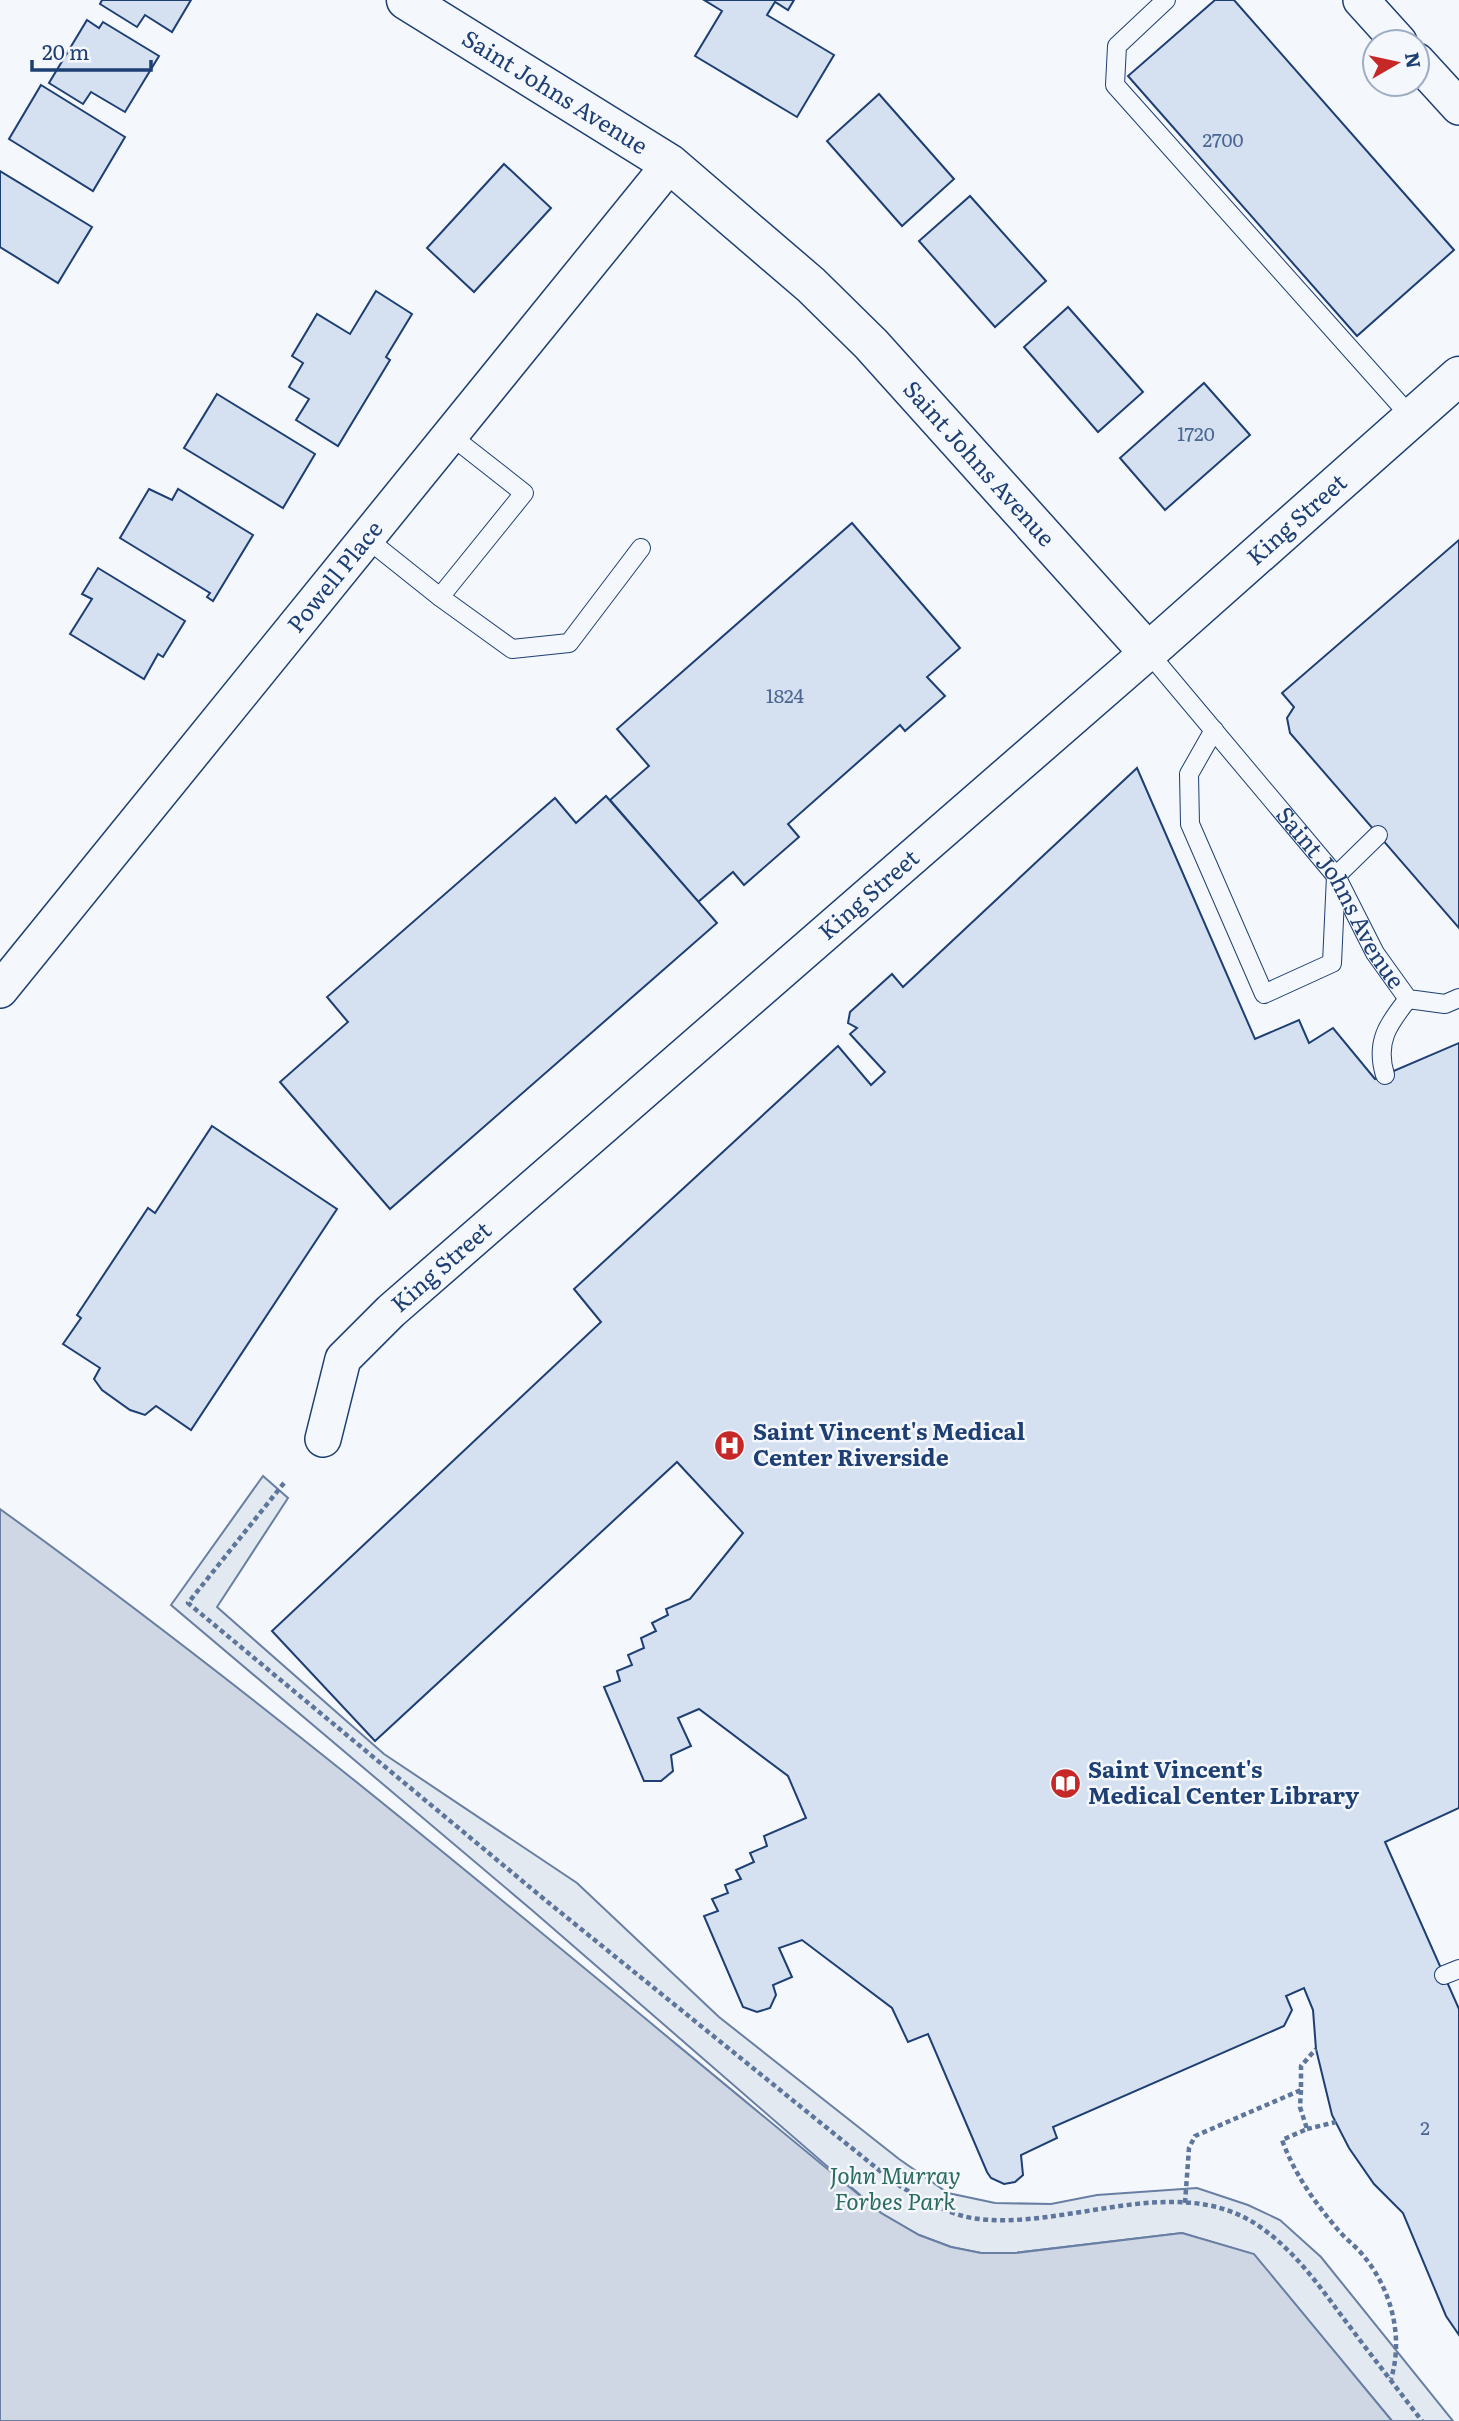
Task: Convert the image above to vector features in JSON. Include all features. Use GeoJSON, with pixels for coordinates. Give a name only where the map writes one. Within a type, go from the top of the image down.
{"type":"FeatureCollection","features":[{"type":"Feature","properties":{"kind":"main road","name":"Saint Johns Avenue"},"geometry":{"type":"LineString","coordinates":[[406,0],[670,164],[811,285],[871,344],[1149,652]]}},
{"type":"Feature","properties":{"kind":"main road","name":"King Street"},"geometry":{"type":"LineString","coordinates":[[1149,652],[1459,376]]}},
{"type":"Feature","properties":{"kind":"street"},"geometry":{"type":"LineString","coordinates":[[1361,0],[1386,28]]}},
{"type":"Feature","properties":{"kind":"street"},"geometry":{"type":"LineString","coordinates":[[1431,76],[1459,107]]}},
{"type":"Feature","properties":{"kind":"street","name":"Powell Place"},"geometry":{"type":"LineString","coordinates":[[0,990],[670,164]]}},
{"type":"Feature","properties":{"kind":"street","name":"King Street"},"geometry":{"type":"LineString","coordinates":[[323,1439],[343,1359],[391,1311],[1149,652]]}},
{"type":"Feature","properties":{"kind":"lane"},"geometry":{"type":"LineString","coordinates":[[1166,0],[1117,46],[1115,85],[1412,418]]}},
{"type":"Feature","properties":{"kind":"lane"},"geometry":{"type":"LineString","coordinates":[[440,597],[524,493],[450,435]]}},
{"type":"Feature","properties":{"kind":"lane"},"geometry":{"type":"LineString","coordinates":[[366,538],[440,597],[512,649],[569,643],[641,548]]}},
{"type":"Feature","properties":{"kind":"lane","name":"Saint Johns Avenue"},"geometry":{"type":"LineString","coordinates":[[1149,652],[1336,876],[1375,953],[1408,999],[1445,1004],[1459,998]]}},
{"type":"Feature","properties":{"kind":"lane"},"geometry":{"type":"LineString","coordinates":[[1214,730],[1188,774],[1190,824],[1264,994],[1332,963],[1336,876],[1378,835]]}},
{"type":"Feature","properties":{"kind":"lane"},"geometry":{"type":"LineString","coordinates":[[1385,1075],[1380,1059],[1387,1026],[1408,999]]}},
{"type":"Feature","properties":{"kind":"path"},"geometry":{"type":"LineString","coordinates":[[284,1483],[188,1603],[534,1891],[895,2183],[926,2202],[970,2218],[1012,2221],[1148,2202],[1185,2203],[1234,2214],[1262,2227],[1299,2259],[1422,2421]]}},
{"type":"Feature","properties":{"kind":"path"},"geometry":{"type":"LineString","coordinates":[[1307,2129],[1300,2108],[1301,2066],[1316,2049]]}},
{"type":"Feature","properties":{"kind":"path"},"geometry":{"type":"LineString","coordinates":[[1185,2203],[1189,2148],[1195,2136],[1301,2090]]}},
{"type":"Feature","properties":{"kind":"path"},"geometry":{"type":"LineString","coordinates":[[1336,2122],[1307,2129],[1282,2140],[1293,2168],[1306,2189],[1340,2232],[1362,2254],[1387,2294],[1397,2334],[1397,2359],[1391,2380]]}},
{"type":"Feature","properties":{"kind":"green space","name":"John Murray Forbes Park"},"geometry":{"type":"Polygon","coordinates":[[[263,1476],[288,1498],[217,1607],[384,1754],[577,1883],[719,2017],[899,2159],[948,2193],[995,2203],[1051,2204],[1097,2195],[1197,2188],[1248,2205],[1280,2220],[1321,2257],[1453,2421],[1392,2421],[1253,2254],[1182,2233],[1015,2253],[981,2253],[951,2247],[919,2235],[881,2213],[533,1911],[171,1605],[263,1476]]]}},
{"type":"Feature","properties":{"kind":"shaded area"},"geometry":{"type":"Polygon","coordinates":[[[0,1509],[225,1678],[336,1766],[881,2213],[919,2235],[951,2247],[981,2253],[1015,2253],[1182,2233],[1254,2254],[1392,2421],[0,2421],[0,1509]]]}},
{"type":"Feature","properties":{"kind":"building"},"geometry":{"type":"Polygon","coordinates":[[[102,0],[191,0],[172,32],[145,15],[137,27],[100,4],[102,0]]]}},
{"type":"Feature","properties":{"kind":"building"},"geometry":{"type":"Polygon","coordinates":[[[704,0],[794,0],[788,10],[775,2],[767,15],[834,55],[797,117],[695,56],[722,11],[704,0]]]}},
{"type":"Feature","properties":{"kind":"building"},"geometry":{"type":"Polygon","coordinates":[[[1215,0],[1234,0],[1454,250],[1357,336],[1128,76],[1215,0]]]}},
{"type":"Feature","properties":{"kind":"building"},"geometry":{"type":"Polygon","coordinates":[[[87,20],[99,28],[103,22],[159,56],[125,112],[91,92],[83,104],[49,83],[87,20]]]}},
{"type":"Feature","properties":{"kind":"building"},"geometry":{"type":"Polygon","coordinates":[[[41,85],[125,137],[93,191],[9,139],[41,85]]]}},
{"type":"Feature","properties":{"kind":"building"},"geometry":{"type":"Polygon","coordinates":[[[879,94],[954,179],[902,226],[827,141],[879,94]]]}},
{"type":"Feature","properties":{"kind":"building"},"geometry":{"type":"Polygon","coordinates":[[[504,164],[551,208],[474,292],[427,248],[504,164]]]}},
{"type":"Feature","properties":{"kind":"building"},"geometry":{"type":"Polygon","coordinates":[[[0,171],[92,227],[58,283],[0,247],[0,171]]]}},
{"type":"Feature","properties":{"kind":"building"},"geometry":{"type":"Polygon","coordinates":[[[970,196],[1046,281],[995,327],[919,241],[970,196]]]}},
{"type":"Feature","properties":{"kind":"building"},"geometry":{"type":"Polygon","coordinates":[[[376,291],[412,314],[386,357],[390,360],[338,446],[296,420],[309,399],[289,387],[303,363],[292,356],[317,314],[350,334],[376,291]]]}},
{"type":"Feature","properties":{"kind":"building"},"geometry":{"type":"Polygon","coordinates":[[[1068,307],[1143,392],[1098,432],[1024,347],[1068,307]]]}},
{"type":"Feature","properties":{"kind":"building"},"geometry":{"type":"Polygon","coordinates":[[[1204,383],[1250,435],[1165,510],[1120,458],[1204,383]]]}},
{"type":"Feature","properties":{"kind":"building"},"geometry":{"type":"Polygon","coordinates":[[[217,394],[315,454],[283,508],[184,448],[217,394]]]}},
{"type":"Feature","properties":{"kind":"building"},"geometry":{"type":"Polygon","coordinates":[[[149,489],[172,500],[178,489],[253,535],[213,601],[207,597],[210,593],[120,538],[149,489]]]}},
{"type":"Feature","properties":{"kind":"building"},"geometry":{"type":"Polygon","coordinates":[[[852,523],[960,648],[927,677],[945,696],[905,731],[900,725],[788,824],[799,837],[744,885],[733,872],[698,902],[610,800],[649,766],[617,729],[852,523]]]}},
{"type":"Feature","properties":{"kind":"building"},"geometry":{"type":"Polygon","coordinates":[[[1459,540],[1459,928],[1290,733],[1287,718],[1294,707],[1282,693],[1459,540]]]}},
{"type":"Feature","properties":{"kind":"building"},"geometry":{"type":"Polygon","coordinates":[[[98,568],[185,621],[163,657],[158,654],[144,679],[70,634],[92,599],[82,594],[98,568]]]}},
{"type":"Feature","properties":{"kind":"building"},"geometry":{"type":"Polygon","coordinates":[[[1137,768],[1255,1039],[1299,1020],[1309,1043],[1333,1028],[1375,1079],[1459,1043],[1459,1808],[1385,1842],[1459,2009],[1459,2335],[1446,2316],[1403,2213],[1374,2184],[1349,2148],[1332,2115],[1316,2049],[1313,2010],[1304,1988],[1286,1996],[1292,2010],[1284,2026],[1053,2127],[1057,2138],[1021,2155],[1023,2175],[1015,2182],[1004,2184],[991,2178],[987,2172],[928,2034],[908,2042],[892,2008],[802,1940],[779,1948],[792,1977],[773,1985],[776,1995],[770,2008],[757,2012],[743,2007],[704,1916],[718,1911],[712,1899],[728,1893],[725,1885],[741,1879],[736,1870],[754,1862],[750,1853],[767,1846],[764,1836],[806,1818],[788,1776],[699,1709],[678,1718],[691,1746],[671,1755],[673,1771],[661,1781],[644,1781],[604,1687],[620,1681],[617,1671],[632,1665],[628,1655],[644,1648],[641,1638],[656,1631],[652,1623],[668,1615],[666,1609],[690,1599],[743,1533],[677,1462],[375,1741],[272,1631],[601,1322],[574,1289],[838,1046],[871,1085],[885,1072],[850,1034],[857,1028],[848,1023],[850,1012],[892,974],[903,987],[1137,768]]]}},
{"type":"Feature","properties":{"kind":"building"},"geometry":{"type":"Polygon","coordinates":[[[606,796],[717,923],[390,1209],[280,1082],[348,1022],[327,997],[555,798],[576,823],[606,796]]]}},
{"type":"Feature","properties":{"kind":"building"},"geometry":{"type":"Polygon","coordinates":[[[212,1126],[337,1209],[191,1430],[156,1406],[145,1415],[130,1410],[102,1390],[94,1379],[100,1368],[63,1344],[81,1318],[77,1315],[148,1208],[155,1213],[212,1126]]]}},
{"type":"Feature","properties":{"kind":"place","name":"Saint Vincent's Medical Center Riverside"},"geometry":{"type":"Point","coordinates":[730,1445]}},
{"type":"Feature","properties":{"kind":"place","name":"Saint Vincent's Medical Center Library"},"geometry":{"type":"Point","coordinates":[1065,1783]}}]}
